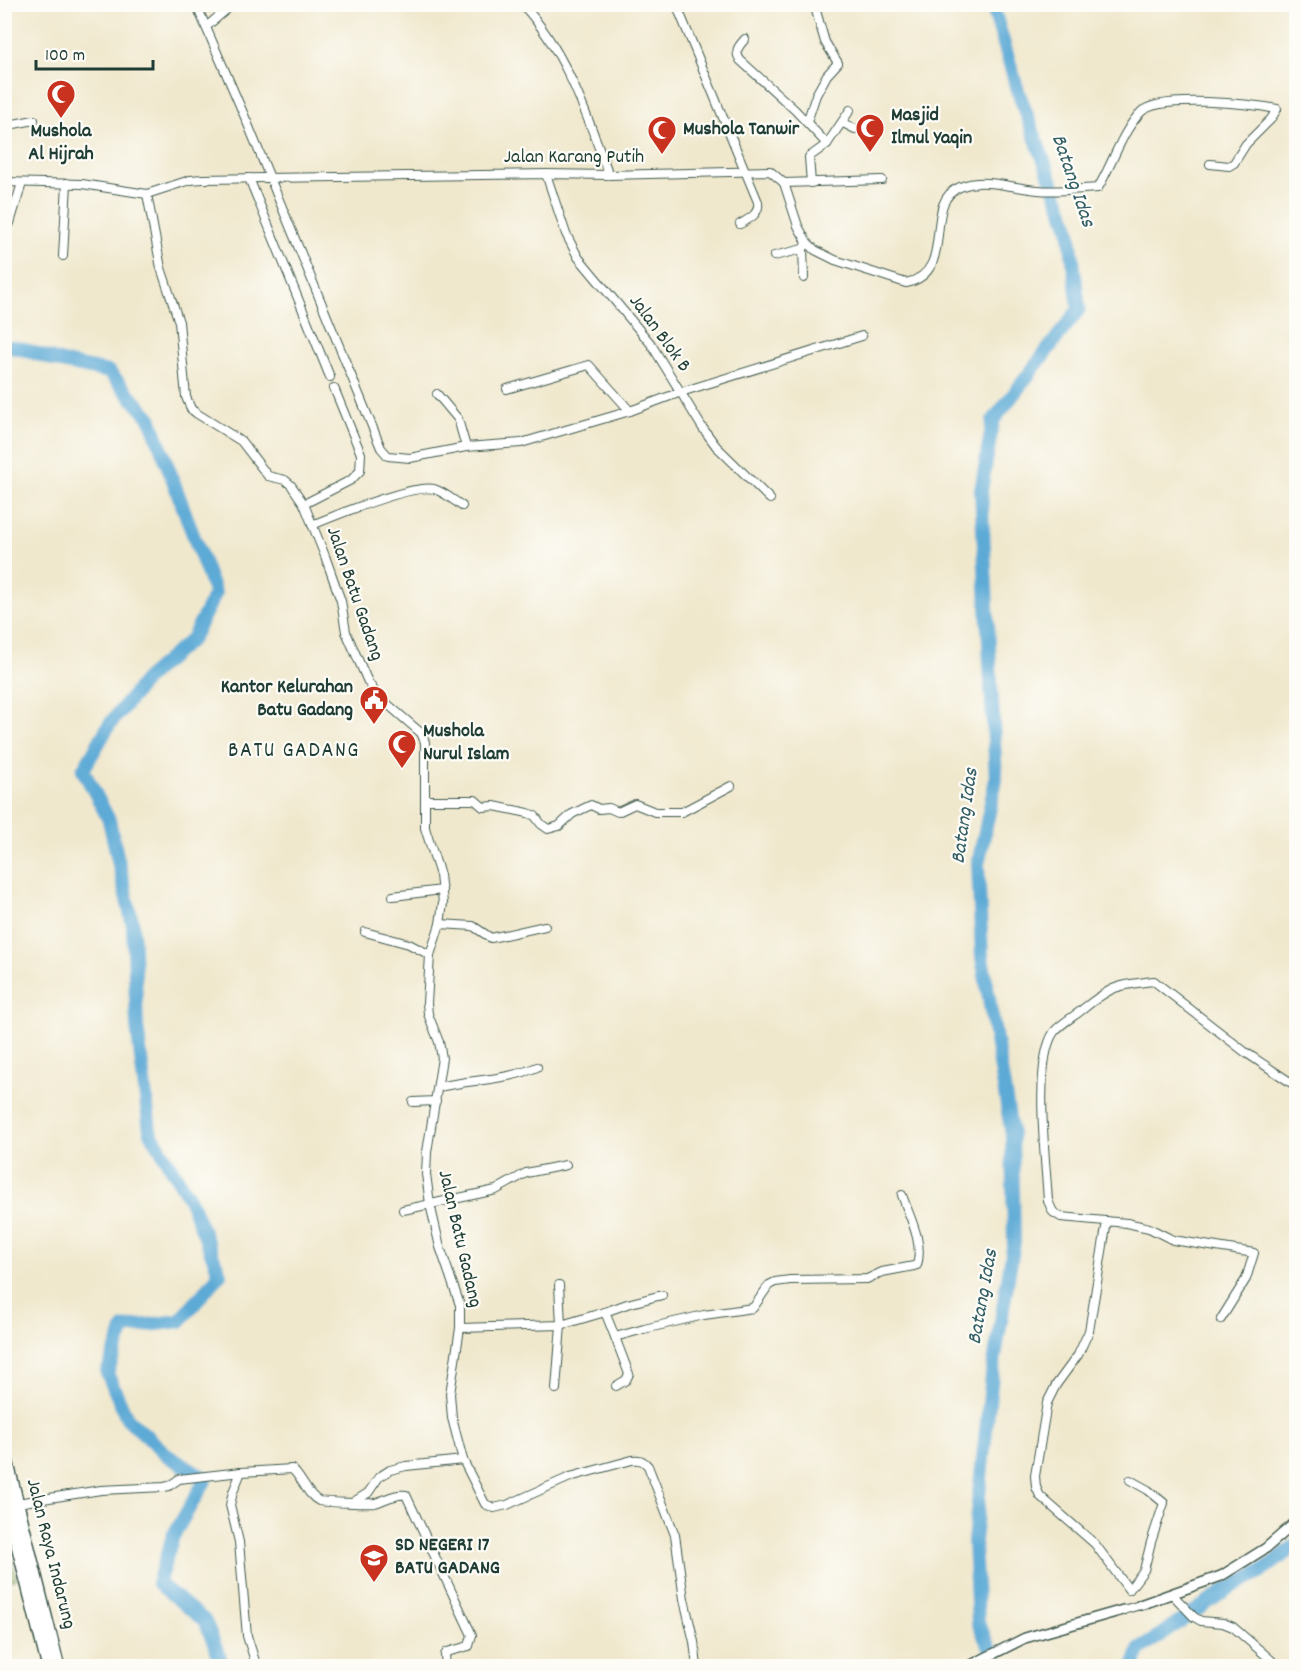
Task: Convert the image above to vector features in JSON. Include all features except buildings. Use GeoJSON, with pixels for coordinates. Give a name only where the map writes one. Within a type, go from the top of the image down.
{"type":"FeatureCollection","features":[{"type":"Feature","properties":{"kind":"highway","name":"Jalan Raya Indarung"},"geometry":{"type":"LineString","coordinates":[[4,1450],[58,1666]]}},
{"type":"Feature","properties":{"kind":"highway","name":"Jalan Raya Indarung"},"geometry":{"type":"LineString","coordinates":[[4,1491],[48,1666]]}},
{"type":"Feature","properties":{"kind":"street"},"geometry":{"type":"LineString","coordinates":[[196,4],[385,453],[394,458],[410,458],[466,447],[520,443],[630,411],[681,392],[862,336]]}},
{"type":"Feature","properties":{"kind":"street"},"geometry":{"type":"LineString","coordinates":[[206,27],[233,4]]}},
{"type":"Feature","properties":{"kind":"street"},"geometry":{"type":"LineString","coordinates":[[522,4],[556,50],[587,117],[609,175]]}},
{"type":"Feature","properties":{"kind":"street"},"geometry":{"type":"LineString","coordinates":[[676,4],[759,207],[753,216],[740,225]]}},
{"type":"Feature","properties":{"kind":"street"},"geometry":{"type":"LineString","coordinates":[[807,122],[816,95],[827,75],[838,63],[825,42],[814,4]]}},
{"type":"Feature","properties":{"kind":"street"},"geometry":{"type":"LineString","coordinates":[[745,39],[737,48],[740,60],[807,122],[827,144]]}},
{"type":"Feature","properties":{"kind":"street"},"geometry":{"type":"LineString","coordinates":[[774,256],[805,246],[836,260],[906,283],[916,280],[928,271],[936,250],[944,201],[952,190],[982,183],[1047,190],[1098,188],[1120,144],[1137,117],[1145,108],[1155,105],[1215,102],[1258,105],[1277,109],[1271,119],[1246,144],[1234,164],[1229,166],[1210,164]]}},
{"type":"Feature","properties":{"kind":"street"},"geometry":{"type":"LineString","coordinates":[[811,183],[809,157],[827,144],[850,110]]}},
{"type":"Feature","properties":{"kind":"street"},"geometry":{"type":"LineString","coordinates":[[4,126],[34,120]]}},
{"type":"Feature","properties":{"kind":"street"},"geometry":{"type":"LineString","coordinates":[[843,123],[855,129]]}},
{"type":"Feature","properties":{"kind":"street","name":"Jalan Karang Putih"},"geometry":{"type":"LineString","coordinates":[[5,182],[104,186],[147,194],[194,179],[609,175],[744,170],[770,171],[784,183]]}},
{"type":"Feature","properties":{"kind":"street"},"geometry":{"type":"LineString","coordinates":[[4,171],[5,182]]}},
{"type":"Feature","properties":{"kind":"street","name":"Jalan Blok B"},"geometry":{"type":"LineString","coordinates":[[546,174],[570,244],[651,344],[716,446],[770,499]]}},
{"type":"Feature","properties":{"kind":"street"},"geometry":{"type":"LineString","coordinates":[[249,178],[330,378]]}},
{"type":"Feature","properties":{"kind":"street"},"geometry":{"type":"LineString","coordinates":[[804,278],[805,246],[784,183],[882,180]]}},
{"type":"Feature","properties":{"kind":"street"},"geometry":{"type":"LineString","coordinates":[[10,224],[22,183]]}},
{"type":"Feature","properties":{"kind":"street"},"geometry":{"type":"LineString","coordinates":[[63,256],[67,183]]}},
{"type":"Feature","properties":{"kind":"street","name":"Jalan Batu Gadang"},"geometry":{"type":"LineString","coordinates":[[147,194],[161,268],[179,322],[188,403],[196,413],[241,441],[265,473],[288,482],[303,504],[312,525],[338,590],[346,632],[368,682],[376,695],[417,728],[423,736],[426,749],[426,835],[437,863],[442,891],[440,924],[430,955],[427,1003],[428,1014],[439,1042],[442,1058],[425,1163],[430,1204],[460,1305],[460,1328],[450,1394],[452,1418],[463,1460],[485,1504],[494,1508],[507,1505],[582,1473],[632,1460],[644,1462],[648,1466],[675,1535],[684,1599],[698,1666]]}},
{"type":"Feature","properties":{"kind":"street"},"geometry":{"type":"LineString","coordinates":[[507,389],[589,365],[630,411]]}},
{"type":"Feature","properties":{"kind":"street"},"geometry":{"type":"LineString","coordinates":[[303,504],[351,480],[360,471],[361,454],[334,388]]}},
{"type":"Feature","properties":{"kind":"street"},"geometry":{"type":"LineString","coordinates":[[437,394],[455,412],[466,447]]}},
{"type":"Feature","properties":{"kind":"street"},"geometry":{"type":"LineString","coordinates":[[312,525],[344,512],[425,488],[439,491],[462,506]]}},
{"type":"Feature","properties":{"kind":"street"},"geometry":{"type":"LineString","coordinates":[[426,800],[475,800],[483,807],[494,806],[532,814],[544,827],[552,828],[559,826],[572,814],[591,805],[618,812],[635,804],[655,812],[682,812],[731,786]]}},
{"type":"Feature","properties":{"kind":"street"},"geometry":{"type":"LineString","coordinates":[[393,896],[442,891]]}},
{"type":"Feature","properties":{"kind":"street"},"geometry":{"type":"LineString","coordinates":[[440,924],[473,926],[491,938],[545,926]]}},
{"type":"Feature","properties":{"kind":"street"},"geometry":{"type":"LineString","coordinates":[[365,933],[409,944],[430,955]]}},
{"type":"Feature","properties":{"kind":"street"},"geometry":{"type":"LineString","coordinates":[[1221,1319],[1246,1279],[1254,1253],[1173,1240],[1149,1228],[1061,1217],[1053,1212],[1048,1201],[1043,1089],[1043,1070],[1047,1052],[1055,1031],[1105,992],[1125,984],[1154,981],[1245,1052],[1296,1086]]}},
{"type":"Feature","properties":{"kind":"street"},"geometry":{"type":"LineString","coordinates":[[439,1087],[516,1075],[537,1067]]}},
{"type":"Feature","properties":{"kind":"street"},"geometry":{"type":"LineString","coordinates":[[413,1102],[436,1101]]}},
{"type":"Feature","properties":{"kind":"street"},"geometry":{"type":"LineString","coordinates":[[403,1210],[495,1190],[526,1173],[566,1165]]}},
{"type":"Feature","properties":{"kind":"street"},"geometry":{"type":"LineString","coordinates":[[615,1337],[694,1317],[753,1308],[769,1285],[775,1282],[867,1279],[882,1272],[917,1265],[916,1232],[902,1195]]}},
{"type":"Feature","properties":{"kind":"street"},"geometry":{"type":"LineString","coordinates":[[1107,1221],[1089,1331],[1078,1354],[1056,1385],[1047,1403],[1035,1476],[1040,1496],[1095,1544],[1129,1590],[1144,1570],[1164,1503],[1148,1490],[1130,1480]]}},
{"type":"Feature","properties":{"kind":"street"},"geometry":{"type":"LineString","coordinates":[[556,1389],[561,1325],[559,1285]]}},
{"type":"Feature","properties":{"kind":"street"},"geometry":{"type":"LineString","coordinates":[[460,1328],[561,1325],[662,1295]]}},
{"type":"Feature","properties":{"kind":"street"},"geometry":{"type":"LineString","coordinates":[[605,1312],[629,1374],[626,1380],[616,1386]]}},
{"type":"Feature","properties":{"kind":"street"},"geometry":{"type":"LineString","coordinates":[[355,1501],[368,1493],[379,1477],[390,1470],[463,1460]]}},
{"type":"Feature","properties":{"kind":"street"},"geometry":{"type":"LineString","coordinates":[[17,1503],[101,1490],[164,1487],[169,1486],[175,1480],[226,1473],[292,1469],[318,1500],[329,1503],[355,1501],[369,1504],[405,1494],[472,1635],[469,1646],[447,1652],[446,1666]]}},
{"type":"Feature","properties":{"kind":"street"},"geometry":{"type":"LineString","coordinates":[[241,1472],[230,1505],[239,1542],[247,1636],[255,1666]]}},
{"type":"Feature","properties":{"kind":"street"},"geometry":{"type":"LineString","coordinates":[[970,1666],[1024,1638],[1140,1605],[1221,1576],[1266,1548],[1296,1522]]}},
{"type":"Feature","properties":{"kind":"street"},"geometry":{"type":"LineString","coordinates":[[1172,1594],[1191,1615],[1233,1627],[1278,1666]]}},
{"type":"Feature","properties":{"kind":"green space"},"geometry":{"type":"Polygon","coordinates":[[[5,1532],[17,1579],[4,1582],[5,1532]]]}},
{"type":"Feature","properties":{"kind":"waterway","name":"Batang Idas"},"geometry":{"type":"LineString","coordinates":[[992,4],[1018,91],[1069,228],[1079,309],[993,421],[981,491],[996,779],[978,864],[982,957],[1012,1135],[1014,1242],[992,1375],[974,1541],[978,1623],[999,1666]]}},
{"type":"Feature","properties":{"kind":"waterway"},"geometry":{"type":"LineString","coordinates":[[4,346],[22,349],[65,363],[109,372],[150,418],[215,594],[192,639],[148,677],[109,725],[83,770],[109,820],[133,926],[137,1026],[150,1131],[190,1200],[220,1274],[180,1321],[124,1328],[107,1373],[127,1418],[168,1456],[206,1479],[173,1536],[158,1583],[205,1621],[223,1666]]}},
{"type":"Feature","properties":{"kind":"waterway"},"geometry":{"type":"LineString","coordinates":[[1134,1666],[1139,1650],[1226,1590],[1265,1569],[1296,1545]]}},
{"type":"Feature","properties":{"kind":"place","name":"Mushola Al Hijrah"},"geometry":{"type":"Point","coordinates":[61,120]}},
{"type":"Feature","properties":{"kind":"place","name":"Masjid Ilmul Yaqin"},"geometry":{"type":"Point","coordinates":[870,154]}},
{"type":"Feature","properties":{"kind":"place","name":"Mushola Tanwir"},"geometry":{"type":"Point","coordinates":[662,156]}},
{"type":"Feature","properties":{"kind":"place","name":"Kantor Kelurahan Batu Gadang"},"geometry":{"type":"Point","coordinates":[374,726]}},
{"type":"Feature","properties":{"kind":"place","name":"Mushola Nurul Islam"},"geometry":{"type":"Point","coordinates":[402,770]}},
{"type":"Feature","properties":{"kind":"place","name":"SD NEGERI 17 BATU GADANG"},"geometry":{"type":"Point","coordinates":[374,1584]}},
{"type":"Feature","properties":{"kind":"district","name":"BATU GADANG"},"geometry":{"type":"Point","coordinates":[294,751]}}]}
